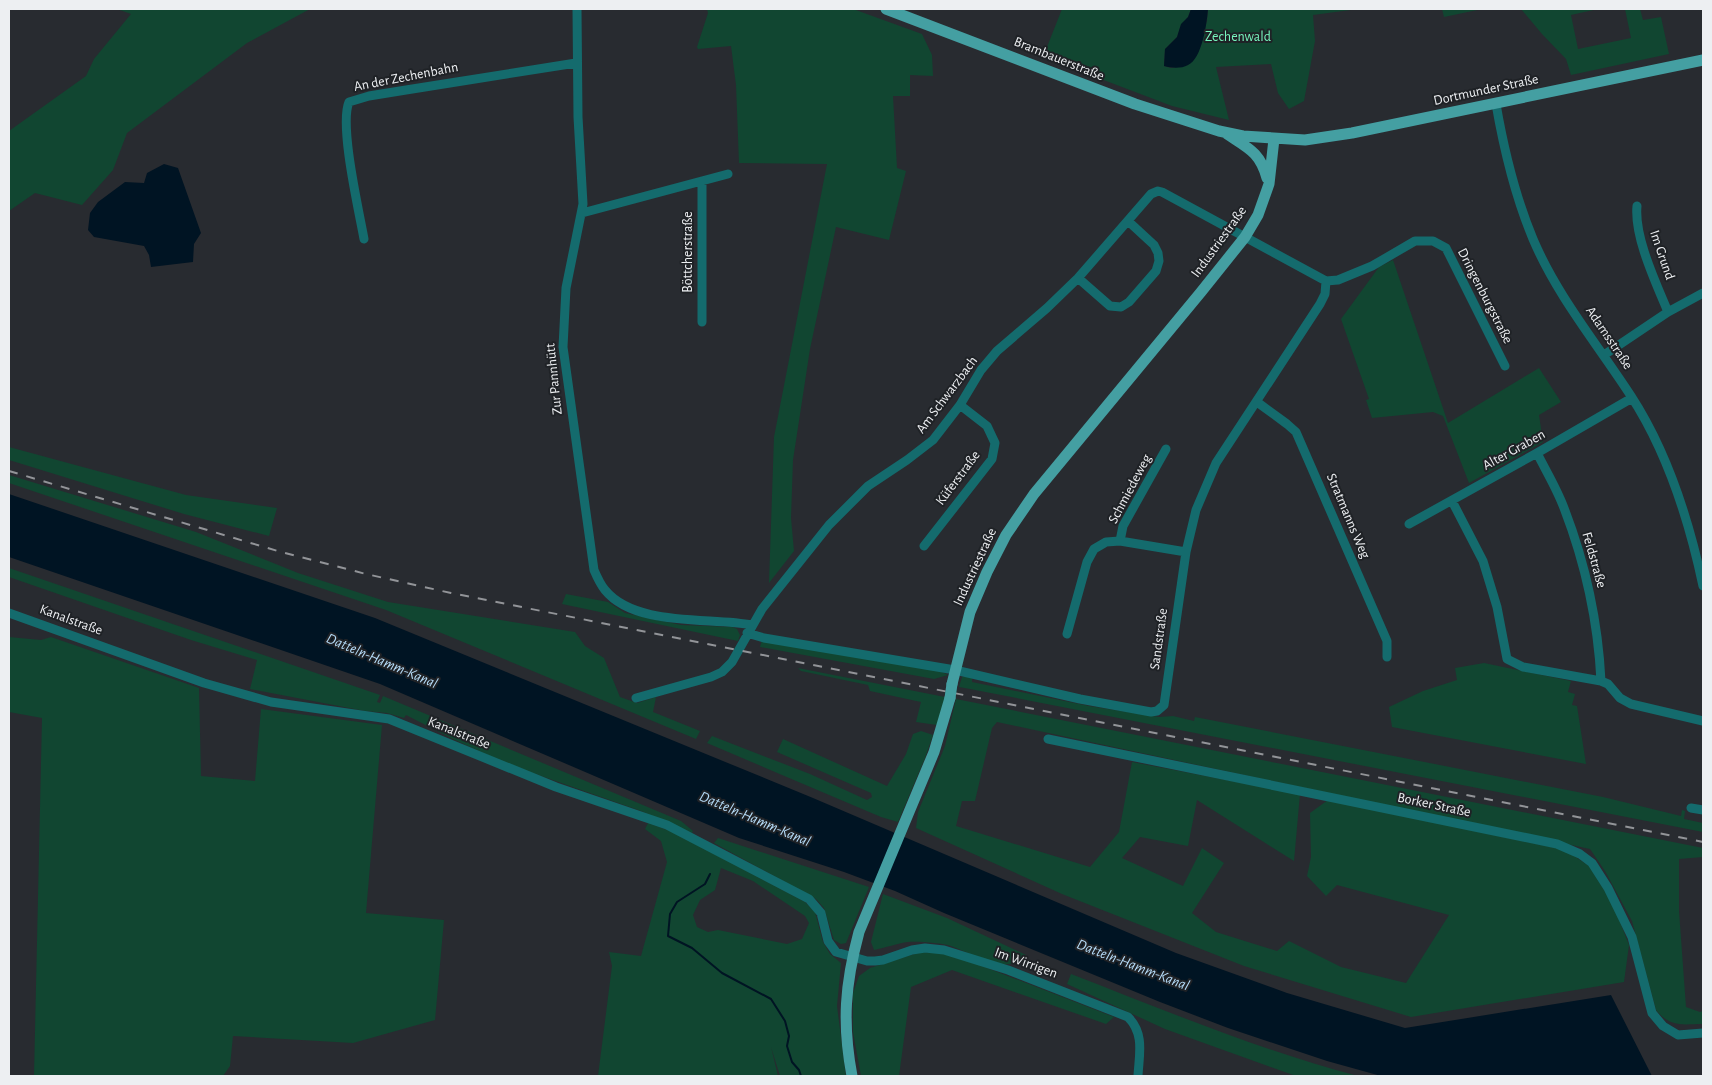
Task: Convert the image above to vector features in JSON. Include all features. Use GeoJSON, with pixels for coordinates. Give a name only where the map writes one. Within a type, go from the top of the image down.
{"type":"FeatureCollection","features":[{"type":"Feature","properties":{"kind":"main road","name":"Brambauerstraße"},"geometry":{"type":"LineString","coordinates":[[886,9],[1128,102],[1191,123],[1223,132],[1274,138]]}},
{"type":"Feature","properties":{"kind":"main road","name":"Dortmunder Straße"},"geometry":{"type":"LineString","coordinates":[[1274,138],[1305,140],[1352,133],[1703,60]]}},
{"type":"Feature","properties":{"kind":"main road","name":"Brambauerstraße"},"geometry":{"type":"LineString","coordinates":[[1223,132],[1257,155],[1263,163],[1269,184]]}},
{"type":"Feature","properties":{"kind":"main road","name":"Industriestraße"},"geometry":{"type":"LineString","coordinates":[[852,1076],[848,1052],[847,985],[858,932],[934,752],[950,698],[970,612],[1006,535],[1034,494],[1245,237],[1258,215],[1269,184],[1274,138]]}},
{"type":"Feature","properties":{"kind":"street","name":"Zur Pannhütt"},"geometry":{"type":"LineString","coordinates":[[577,9],[576,64],[582,213],[566,288],[564,347],[594,570],[604,590],[623,606],[637,611],[676,619],[740,623],[749,629]]}},
{"type":"Feature","properties":{"kind":"street","name":"An der Zechenbahn"},"geometry":{"type":"LineString","coordinates":[[364,239],[345,118],[349,102],[369,96],[576,64]]}},
{"type":"Feature","properties":{"kind":"street","name":"Adamsstraße"},"geometry":{"type":"LineString","coordinates":[[1496,104],[1504,149],[1514,186],[1534,240],[1556,282],[1632,398],[1651,432],[1681,502],[1691,532],[1703,586]]}},
{"type":"Feature","properties":{"kind":"street"},"geometry":{"type":"LineString","coordinates":[[582,213],[728,174]]}},
{"type":"Feature","properties":{"kind":"street","name":"Böttcherstraße"},"geometry":{"type":"LineString","coordinates":[[702,181],[702,322]]}},
{"type":"Feature","properties":{"kind":"street","name":"Am Schwarzbach"},"geometry":{"type":"LineString","coordinates":[[636,698],[711,677],[722,672],[737,655],[749,629],[762,609],[829,525],[868,486],[933,440],[997,351],[1047,308],[1078,278],[1151,194],[1158,191],[1245,237]]}},
{"type":"Feature","properties":{"kind":"street","name":"Im Grund"},"geometry":{"type":"LineString","coordinates":[[1636,206],[1635,219],[1649,265],[1668,312]]}},
{"type":"Feature","properties":{"kind":"street"},"geometry":{"type":"LineString","coordinates":[[1078,278],[1110,306],[1120,307],[1129,302],[1156,271],[1159,257],[1154,245],[1128,221]]}},
{"type":"Feature","properties":{"kind":"street"},"geometry":{"type":"LineString","coordinates":[[1245,237],[1326,281]]}},
{"type":"Feature","properties":{"kind":"street","name":"Dringenburgstraße"},"geometry":{"type":"LineString","coordinates":[[1326,281],[1338,280],[1372,266],[1416,241],[1433,241],[1446,248],[1504,366]]}},
{"type":"Feature","properties":{"kind":"street","name":"Sandstraße"},"geometry":{"type":"LineString","coordinates":[[749,629],[764,638],[956,670],[1080,699],[1151,712],[1157,711],[1164,705],[1186,552],[1196,510],[1216,464],[1320,304],[1325,294],[1326,281]]}},
{"type":"Feature","properties":{"kind":"street"},"geometry":{"type":"LineString","coordinates":[[1604,354],[1668,312],[1703,293]]}},
{"type":"Feature","properties":{"kind":"street","name":"Alter Graben"},"geometry":{"type":"LineString","coordinates":[[1409,524],[1632,398]]}},
{"type":"Feature","properties":{"kind":"street","name":"Stratmanns Weg"},"geometry":{"type":"LineString","coordinates":[[1257,402],[1296,432],[1387,640],[1387,657]]}},
{"type":"Feature","properties":{"kind":"street","name":"Küferstraße"},"geometry":{"type":"LineString","coordinates":[[924,546],[992,459],[995,443],[987,426],[960,405]]}},
{"type":"Feature","properties":{"kind":"street","name":"Schmiedeweg"},"geometry":{"type":"LineString","coordinates":[[1120,541],[1124,526],[1166,449]]}},
{"type":"Feature","properties":{"kind":"street","name":"Feldstraße"},"geometry":{"type":"LineString","coordinates":[[1537,453],[1564,508],[1586,576],[1599,642],[1601,681]]}},
{"type":"Feature","properties":{"kind":"street"},"geometry":{"type":"LineString","coordinates":[[1452,500],[1483,561],[1497,607],[1507,658],[1523,667],[1601,681],[1608,684],[1620,698],[1631,704],[1703,721]]}},
{"type":"Feature","properties":{"kind":"street","name":"Schmiedeweg"},"geometry":{"type":"LineString","coordinates":[[1067,634],[1087,562],[1094,549],[1106,542],[1120,541],[1186,552]]}},
{"type":"Feature","properties":{"kind":"street","name":"Kanalstraße"},"geometry":{"type":"LineString","coordinates":[[9,613],[204,683],[271,702],[389,719],[556,787],[667,825],[809,899],[821,913],[825,934],[831,947],[836,952],[852,958]]}},
{"type":"Feature","properties":{"kind":"street","name":"Borker Straße"},"geometry":{"type":"LineString","coordinates":[[1048,739],[1557,844],[1580,854],[1592,863],[1608,888],[1632,937],[1652,1014],[1663,1026],[1678,1035],[1703,1033]]}},
{"type":"Feature","properties":{"kind":"street"},"geometry":{"type":"LineString","coordinates":[[1692,808],[1703,810]]}},
{"type":"Feature","properties":{"kind":"street","name":"Im Wirrigen"},"geometry":{"type":"LineString","coordinates":[[852,958],[866,962],[875,962],[912,950],[925,948],[944,950],[1008,970],[1128,1017],[1139,1034],[1138,1076]]}},
{"type":"Feature","properties":{"kind":"green space"},"geometry":{"type":"Polygon","coordinates":[[[117,9],[310,9],[247,43],[127,133],[113,170],[82,205],[35,193],[9,211],[9,131],[86,76],[94,59],[131,14],[117,9]]]}},
{"type":"Feature","properties":{"kind":"green space"},"geometry":{"type":"Polygon","coordinates":[[[707,9],[853,9],[922,34],[932,55],[933,76],[910,75],[910,96],[893,96],[897,168],[906,171],[889,240],[836,227],[810,349],[793,460],[791,518],[794,551],[769,583],[774,437],[827,164],[739,163],[736,85],[731,46],[698,49],[697,47],[708,13],[707,9]]]}},
{"type":"Feature","properties":{"kind":"green space","name":"Zechenwald"},"geometry":{"type":"Polygon","coordinates":[[[1062,9],[1191,9],[1188,17],[1181,25],[1177,37],[1165,49],[1164,66],[1171,68],[1188,65],[1207,21],[1208,9],[1358,9],[1313,15],[1315,41],[1304,101],[1289,109],[1278,93],[1271,64],[1216,67],[1229,120],[1172,106],[1043,57],[1062,9]]]}},
{"type":"Feature","properties":{"kind":"green space"},"geometry":{"type":"Polygon","coordinates":[[[1442,9],[1482,9],[1444,17],[1442,9]]]}},
{"type":"Feature","properties":{"kind":"green space"},"geometry":{"type":"Polygon","coordinates":[[[1521,9],[1598,9],[1571,15],[1578,49],[1631,38],[1625,9],[1640,9],[1643,20],[1661,17],[1669,54],[1571,75],[1566,59],[1521,9]]]}},
{"type":"Feature","properties":{"kind":"green space"},"geometry":{"type":"Polygon","coordinates":[[[1393,260],[1448,423],[1539,368],[1561,402],[1539,415],[1543,442],[1469,483],[1443,416],[1433,412],[1372,418],[1366,400],[1369,399],[1341,319],[1379,267],[1393,260]]]}},
{"type":"Feature","properties":{"kind":"green space"},"geometry":{"type":"Polygon","coordinates":[[[9,447],[186,495],[277,508],[269,536],[184,514],[9,460],[9,447]]]}},
{"type":"Feature","properties":{"kind":"green space"},"geometry":{"type":"Polygon","coordinates":[[[9,475],[196,532],[298,573],[388,602],[575,632],[585,646],[604,658],[620,697],[637,703],[656,697],[653,712],[700,731],[696,739],[386,610],[9,483],[9,475]]]}},
{"type":"Feature","properties":{"kind":"green space"},"geometry":{"type":"Polygon","coordinates":[[[9,568],[380,695],[377,702],[380,703],[383,696],[681,821],[693,831],[692,833],[641,811],[507,764],[406,715],[404,718],[387,713],[365,711],[250,689],[257,660],[191,640],[9,577],[9,568]]]}},
{"type":"Feature","properties":{"kind":"green space"},"geometry":{"type":"Polygon","coordinates":[[[566,594],[608,602],[625,613],[681,625],[732,627],[737,629],[740,635],[738,641],[562,604],[566,594]]]}},
{"type":"Feature","properties":{"kind":"green space"},"geometry":{"type":"Polygon","coordinates":[[[9,637],[41,640],[51,637],[199,688],[201,776],[255,781],[261,709],[382,725],[366,913],[444,920],[435,1020],[353,1043],[233,1036],[230,1066],[223,1076],[34,1076],[42,718],[9,712],[9,637]]]}},
{"type":"Feature","properties":{"kind":"green space"},"geometry":{"type":"Polygon","coordinates":[[[762,640],[936,669],[948,675],[934,679],[760,647],[762,640]]]}},
{"type":"Feature","properties":{"kind":"green space"},"geometry":{"type":"Polygon","coordinates":[[[1484,663],[1571,681],[1568,692],[1575,694],[1572,705],[1577,706],[1586,764],[1392,727],[1389,707],[1423,691],[1457,680],[1455,668],[1484,663]]]}},
{"type":"Feature","properties":{"kind":"green space"},"geometry":{"type":"Polygon","coordinates":[[[798,668],[945,697],[937,725],[916,722],[921,702],[870,691],[868,685],[801,671],[798,668]]]}},
{"type":"Feature","properties":{"kind":"green space"},"geometry":{"type":"Polygon","coordinates":[[[962,677],[972,677],[972,682],[1089,706],[1159,717],[1173,716],[1194,721],[1195,717],[1603,797],[1681,816],[1682,810],[1685,811],[1684,819],[1703,823],[1703,832],[959,687],[962,677]]]}},
{"type":"Feature","properties":{"kind":"green space"},"geometry":{"type":"Polygon","coordinates":[[[956,699],[1703,848],[1703,857],[1679,859],[1679,911],[1686,1007],[1700,1012],[1703,1011],[1703,1024],[1677,1024],[1661,1016],[1656,1010],[1632,921],[1605,871],[1590,849],[997,722],[992,728],[975,801],[962,801],[956,826],[1090,867],[1119,832],[1132,762],[1300,794],[1294,861],[1197,800],[1188,846],[1140,837],[1122,858],[1183,886],[1202,848],[1224,863],[1192,913],[1216,932],[1277,951],[1289,941],[1341,967],[1406,983],[1449,915],[1337,885],[1326,896],[1307,876],[1311,857],[1310,813],[1328,800],[1565,850],[1589,866],[1613,904],[1629,945],[1624,982],[1411,1017],[1244,966],[1062,894],[916,828],[918,812],[945,746],[956,699]]]}},
{"type":"Feature","properties":{"kind":"green space"},"geometry":{"type":"Polygon","coordinates":[[[921,731],[933,735],[898,822],[881,817],[707,743],[712,736],[810,774],[867,800],[872,797],[871,793],[777,752],[783,739],[887,786],[906,754],[913,734],[921,731]]]}},
{"type":"Feature","properties":{"kind":"green space"},"geometry":{"type":"Polygon","coordinates":[[[648,823],[673,832],[805,902],[815,912],[823,942],[830,954],[841,963],[837,1006],[846,1076],[780,1076],[771,1047],[778,1076],[598,1076],[612,966],[609,952],[641,956],[667,862],[661,841],[645,829],[648,823]],[[721,868],[715,890],[700,900],[693,915],[697,927],[708,932],[718,930],[787,944],[802,939],[809,923],[805,916],[753,881],[721,868]]]}},
{"type":"Feature","properties":{"kind":"green space"},"geometry":{"type":"Polygon","coordinates":[[[718,838],[869,887],[846,943],[841,944],[834,940],[824,908],[816,899],[714,843],[718,838]]]}},
{"type":"Feature","properties":{"kind":"green space"},"geometry":{"type":"Polygon","coordinates":[[[883,894],[947,918],[1026,955],[1019,961],[1010,964],[1000,964],[979,958],[951,946],[936,943],[908,942],[874,950],[871,942],[883,894]]]}},
{"type":"Feature","properties":{"kind":"green space"},"geometry":{"type":"Polygon","coordinates":[[[921,952],[951,954],[1114,1017],[1106,1024],[952,970],[911,987],[899,1076],[861,1076],[853,1032],[853,993],[859,976],[870,968],[921,952]]]}},
{"type":"Feature","properties":{"kind":"green space"},"geometry":{"type":"Polygon","coordinates":[[[1071,974],[1177,1016],[1286,1055],[1358,1076],[1296,1076],[1165,1029],[1067,984],[1071,974]]]}},
{"type":"Feature","properties":{"kind":"water"},"geometry":{"type":"Polygon","coordinates":[[[1191,9],[1208,9],[1203,40],[1197,56],[1185,66],[1176,68],[1164,66],[1165,49],[1177,37],[1181,24],[1188,17],[1191,9]]]}},
{"type":"Feature","properties":{"kind":"water"},"geometry":{"type":"Polygon","coordinates":[[[164,164],[178,168],[201,233],[194,244],[193,262],[151,267],[149,255],[144,246],[94,237],[88,230],[90,213],[98,202],[125,182],[144,183],[147,173],[164,164]]]}},
{"type":"Feature","properties":{"kind":"water","name":"Datteln-Hamm-Kanal"},"geometry":{"type":"Polygon","coordinates":[[[9,494],[375,618],[813,798],[1176,953],[1287,993],[1405,1028],[1611,995],[1652,1076],[1381,1076],[1327,1061],[1228,1028],[1160,1002],[895,891],[844,872],[739,838],[380,684],[9,557],[9,494]]]}},
{"type":"Feature","properties":{"kind":"waterway"},"geometry":{"type":"LineString","coordinates":[[710,874],[705,884],[677,902],[670,914],[668,936],[692,948],[722,973],[771,999],[785,1021],[789,1036],[787,1046],[792,1062],[799,1070],[801,1076]]}},
{"type":"Feature","properties":{"kind":"railway"},"geometry":{"type":"LineString","coordinates":[[9,471],[281,552],[451,593],[1703,842]]}}]}
